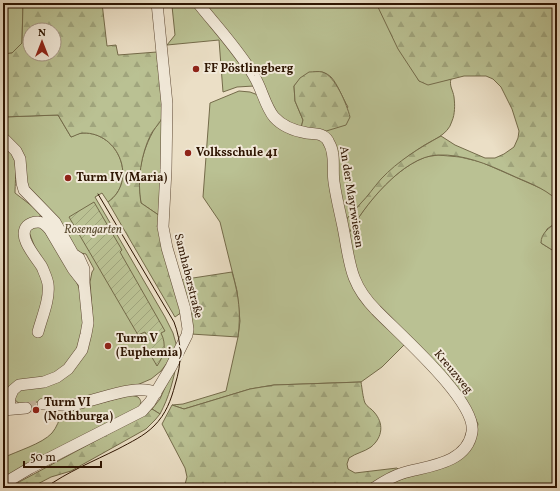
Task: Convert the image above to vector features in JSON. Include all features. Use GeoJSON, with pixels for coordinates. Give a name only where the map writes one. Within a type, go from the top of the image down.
{"type":"FeatureCollection","features":[{"type":"Feature","properties":{"kind":"street","name":"Samhaberstraße"},"geometry":{"type":"LineString","coordinates":[[3,484],[30,468],[142,411],[156,393],[187,335],[188,329],[185,309],[167,248],[163,227],[167,104],[157,3]]}},
{"type":"Feature","properties":{"kind":"street","name":"An der Mayrwiesen"},"geometry":{"type":"LineString","coordinates":[[198,3],[244,61],[256,80],[274,117],[281,123],[291,128],[323,136],[329,142],[332,151],[336,192],[349,261],[354,278],[365,299],[406,339]]}},
{"type":"Feature","properties":{"kind":"street"},"geometry":{"type":"LineString","coordinates":[[3,138],[16,150],[20,159],[24,190],[55,222],[72,254],[79,258],[84,269],[88,323],[82,350],[68,369],[57,377],[44,382],[19,385],[13,390],[6,410],[26,408]]}},
{"type":"Feature","properties":{"kind":"street"},"geometry":{"type":"LineString","coordinates":[[38,332],[47,296],[48,284],[43,268],[29,247],[24,236],[24,229],[28,224],[41,222],[45,224],[73,269],[84,283]]}},
{"type":"Feature","properties":{"kind":"street","name":"Kreuzweg"},"geometry":{"type":"LineString","coordinates":[[374,488],[400,474],[438,465],[452,458],[462,450],[472,434],[472,426],[465,408],[454,391],[433,366],[406,339]]}},
{"type":"Feature","properties":{"kind":"street"},"geometry":{"type":"LineString","coordinates":[[43,404],[71,405],[131,390],[144,389],[156,393]]}},
{"type":"Feature","properties":{"kind":"green space"},"geometry":{"type":"Polygon","coordinates":[[[3,3],[23,3],[22,43],[12,53],[3,54],[3,3]]]}},
{"type":"Feature","properties":{"kind":"green space"},"geometry":{"type":"Polygon","coordinates":[[[23,3],[102,3],[107,46],[116,45],[118,55],[157,52],[163,92],[163,109],[161,120],[151,134],[142,159],[139,185],[141,203],[160,216],[182,312],[175,317],[108,202],[117,193],[122,182],[123,171],[120,159],[115,149],[106,140],[96,135],[82,133],[71,137],[58,115],[3,117],[3,54],[12,53],[22,43],[22,62],[62,62],[62,22],[23,22],[23,3]]]}},
{"type":"Feature","properties":{"kind":"green space"},"geometry":{"type":"Polygon","coordinates":[[[176,3],[195,3],[240,60],[254,86],[237,87],[223,92],[219,40],[167,45],[175,35],[172,6],[176,3]]]}},
{"type":"Feature","properties":{"kind":"green space"},"geometry":{"type":"Polygon","coordinates":[[[201,3],[376,3],[419,81],[440,81],[451,79],[450,84],[455,106],[454,115],[450,126],[439,137],[420,148],[400,163],[345,222],[323,132],[329,130],[348,107],[338,87],[326,73],[316,72],[306,75],[294,86],[295,101],[303,120],[301,128],[281,119],[201,3]]]}},
{"type":"Feature","properties":{"kind":"green space"},"geometry":{"type":"Polygon","coordinates":[[[376,3],[557,3],[557,200],[552,195],[534,185],[483,163],[457,156],[438,155],[425,158],[411,164],[398,173],[363,211],[348,235],[345,222],[348,217],[388,172],[409,155],[425,145],[441,136],[455,145],[485,158],[495,158],[514,147],[519,131],[512,109],[501,87],[493,79],[486,76],[464,76],[428,85],[419,81],[398,49],[376,3]]]}},
{"type":"Feature","properties":{"kind":"green space"},"geometry":{"type":"Polygon","coordinates":[[[309,72],[322,72],[327,74],[336,84],[350,117],[346,125],[323,132],[301,128],[303,120],[295,101],[294,86],[300,78],[309,72]]]}},
{"type":"Feature","properties":{"kind":"green space"},"geometry":{"type":"Polygon","coordinates":[[[239,91],[250,92],[258,95],[270,117],[318,138],[327,147],[348,270],[405,344],[382,367],[361,382],[274,385],[250,389],[184,409],[172,405],[183,404],[226,391],[238,337],[240,321],[237,291],[220,222],[203,197],[210,103],[239,91]]]}},
{"type":"Feature","properties":{"kind":"green space"},"geometry":{"type":"Polygon","coordinates":[[[58,115],[71,137],[82,133],[96,135],[106,140],[115,149],[120,159],[123,171],[122,182],[117,193],[108,202],[102,193],[95,197],[165,317],[173,333],[177,347],[161,371],[151,379],[137,385],[78,399],[48,400],[21,405],[15,400],[17,390],[66,376],[92,309],[90,282],[94,269],[86,254],[75,252],[28,191],[3,133],[3,117],[58,115]]]}},
{"type":"Feature","properties":{"kind":"green space"},"geometry":{"type":"Polygon","coordinates":[[[162,118],[160,216],[141,203],[139,180],[142,158],[146,147],[150,137],[162,118]]]}},
{"type":"Feature","properties":{"kind":"green space"},"geometry":{"type":"Polygon","coordinates":[[[3,143],[12,152],[14,159],[16,173],[15,193],[41,213],[39,219],[22,226],[53,294],[29,232],[31,228],[41,226],[76,281],[80,290],[85,323],[79,350],[60,370],[3,399],[3,143]]]}},
{"type":"Feature","properties":{"kind":"green space"},"geometry":{"type":"Polygon","coordinates":[[[438,155],[460,157],[481,162],[547,191],[557,200],[557,222],[547,229],[541,243],[557,253],[557,488],[379,488],[388,483],[438,468],[476,432],[478,424],[472,412],[360,287],[348,235],[370,202],[400,172],[411,164],[425,157],[438,155]]]}},
{"type":"Feature","properties":{"kind":"green space","name":"Rosengarten"},"geometry":{"type":"Polygon","coordinates":[[[94,202],[122,250],[120,252],[165,331],[161,333],[164,342],[164,350],[157,366],[143,342],[148,338],[145,332],[138,335],[69,217],[94,202]]]}},
{"type":"Feature","properties":{"kind":"green space"},"geometry":{"type":"Polygon","coordinates":[[[557,222],[557,253],[541,243],[541,239],[548,229],[557,222]]]}},
{"type":"Feature","properties":{"kind":"green space"},"geometry":{"type":"Polygon","coordinates":[[[232,272],[239,304],[238,337],[191,334],[180,280],[232,272]]]}},
{"type":"Feature","properties":{"kind":"green space"},"geometry":{"type":"Polygon","coordinates":[[[177,360],[171,388],[160,414],[152,409],[160,399],[177,360]]]}},
{"type":"Feature","properties":{"kind":"green space"},"geometry":{"type":"Polygon","coordinates":[[[361,382],[365,403],[377,416],[381,425],[381,430],[378,439],[371,447],[349,458],[347,464],[348,469],[355,473],[397,468],[399,470],[367,488],[184,488],[187,477],[185,468],[162,424],[172,405],[184,409],[250,389],[274,385],[361,382]]]}},
{"type":"Feature","properties":{"kind":"green space"},"geometry":{"type":"Polygon","coordinates":[[[131,395],[140,399],[141,403],[139,407],[3,480],[3,458],[36,444],[48,437],[55,428],[62,413],[131,395]]]}},
{"type":"Feature","properties":{"kind":"green space"},"geometry":{"type":"Polygon","coordinates":[[[152,409],[160,414],[146,429],[71,471],[51,477],[30,488],[8,488],[136,419],[152,409]]]}},
{"type":"Feature","properties":{"kind":"tunnel"},"geometry":{"type":"LineString","coordinates":[[26,408],[43,404]]}},
{"type":"Feature","properties":{"kind":"tram line"},"geometry":{"type":"LineString","coordinates":[[45,488],[71,472],[118,449],[150,430],[162,417],[168,407],[179,369],[180,345],[174,322],[98,194]]}},
{"type":"Feature","properties":{"kind":"place","name":"FF Pöstlingberg"},"geometry":{"type":"Point","coordinates":[196,69]}},
{"type":"Feature","properties":{"kind":"place","name":"Volksschule 41"},"geometry":{"type":"Point","coordinates":[188,153]}},
{"type":"Feature","properties":{"kind":"place","name":"Turm IV (Maria)"},"geometry":{"type":"Point","coordinates":[68,178]}},
{"type":"Feature","properties":{"kind":"place","name":"Turm V (Euphemia)"},"geometry":{"type":"Point","coordinates":[108,346]}},
{"type":"Feature","properties":{"kind":"place","name":"Turm VI (Nothburga)"},"geometry":{"type":"Point","coordinates":[36,410]}}]}
